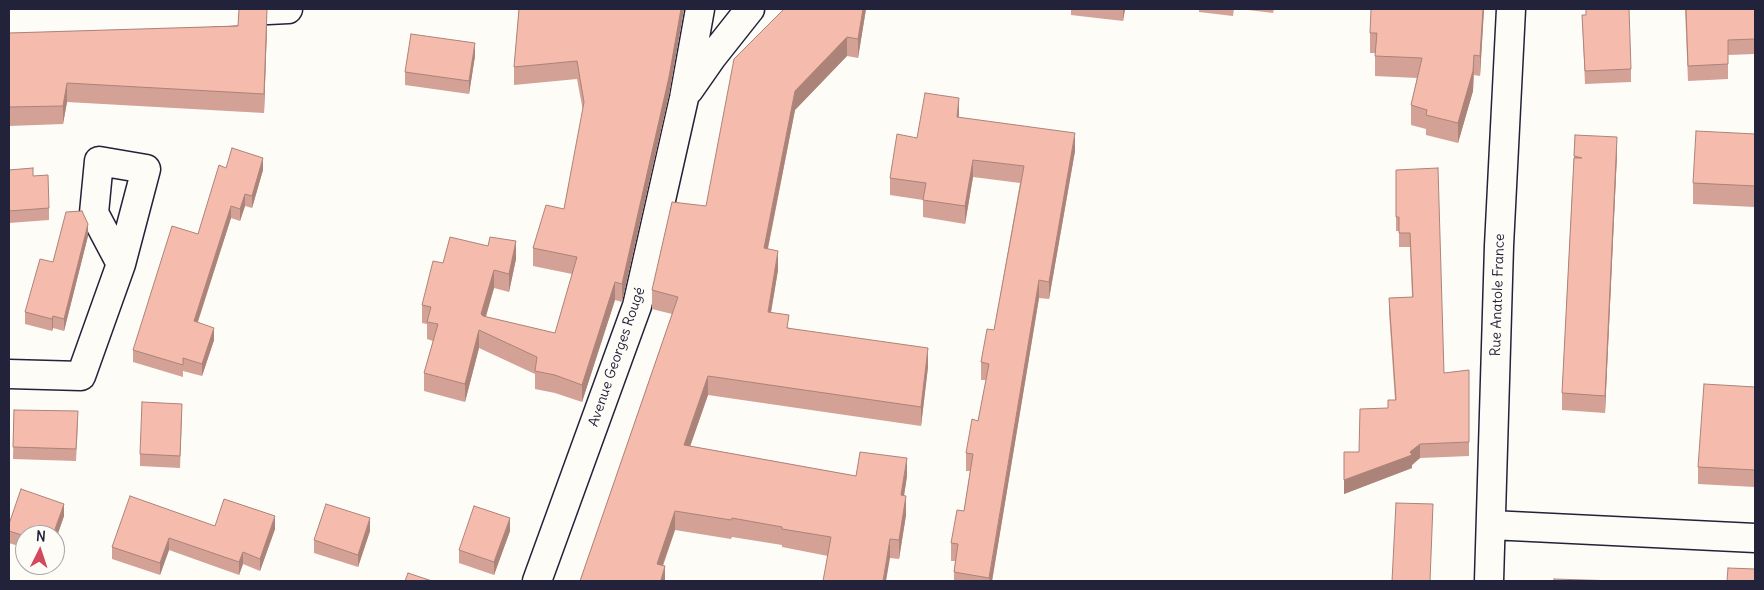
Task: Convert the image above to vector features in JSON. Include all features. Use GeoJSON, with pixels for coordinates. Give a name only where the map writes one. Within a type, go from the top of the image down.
{"type":"FeatureCollection","features":[{"type":"Feature","properties":{"kind":"street"},"geometry":{"type":"LineString","coordinates":[[9,23],[288,9]]}},
{"type":"Feature","properties":{"kind":"street","name":"Avenue Georges Rougé"},"geometry":{"type":"LineString","coordinates":[[537,581],[637,306],[684,98],[700,9]]}},
{"type":"Feature","properties":{"kind":"street","name":"Avenue Georges Rougé"},"geometry":{"type":"LineString","coordinates":[[684,98],[712,57],[750,9]]}},
{"type":"Feature","properties":{"kind":"street","name":"Rue Anatole France"},"geometry":{"type":"LineString","coordinates":[[1489,581],[1499,246],[1511,9]]}},
{"type":"Feature","properties":{"kind":"street"},"geometry":{"type":"LineString","coordinates":[[9,374],[81,376],[121,264]]}},
{"type":"Feature","properties":{"kind":"street"},"geometry":{"type":"LineString","coordinates":[[1491,525],[1755,538]]}},
{"type":"Feature","properties":{"kind":"building"},"geometry":{"type":"Polygon","coordinates":[[[239,9],[267,9],[264,94],[67,83],[63,106],[9,107],[9,33],[238,26],[239,9]]]}},
{"type":"Feature","properties":{"kind":"building"},"geometry":{"type":"Polygon","coordinates":[[[519,9],[681,9],[669,77],[622,284],[615,282],[582,385],[555,375],[535,371],[537,357],[479,330],[465,384],[424,373],[438,324],[427,322],[431,307],[422,305],[433,261],[443,263],[450,237],[488,246],[490,237],[516,241],[509,274],[494,270],[481,314],[555,333],[577,257],[533,248],[546,205],[564,209],[584,102],[577,61],[514,67],[519,9]]]}},
{"type":"Feature","properties":{"kind":"building"},"geometry":{"type":"Polygon","coordinates":[[[784,9],[863,9],[858,39],[847,37],[795,91],[764,248],[778,251],[768,312],[789,315],[787,328],[928,348],[921,407],[708,376],[684,445],[856,476],[860,452],[907,458],[901,495],[906,496],[899,540],[890,539],[883,581],[823,581],[831,537],[732,518],[731,520],[675,511],[657,564],[665,566],[661,580],[664,581],[580,581],[678,297],[652,290],[672,202],[706,206],[734,59],[784,9]]]}},
{"type":"Feature","properties":{"kind":"building"},"geometry":{"type":"Polygon","coordinates":[[[1371,9],[1483,9],[1480,56],[1474,55],[1473,71],[1458,123],[1426,115],[1427,110],[1411,105],[1422,58],[1375,56],[1377,33],[1370,33],[1371,9]]]}},
{"type":"Feature","properties":{"kind":"building"},"geometry":{"type":"Polygon","coordinates":[[[1586,9],[1629,9],[1631,69],[1585,71],[1582,15],[1586,15],[1586,9]]]}},
{"type":"Feature","properties":{"kind":"building"},"geometry":{"type":"Polygon","coordinates":[[[1686,9],[1755,9],[1755,39],[1728,40],[1728,64],[1688,66],[1686,9]]]}},
{"type":"Feature","properties":{"kind":"building"},"geometry":{"type":"Polygon","coordinates":[[[411,34],[475,43],[469,81],[405,72],[411,34]]]}},
{"type":"Feature","properties":{"kind":"building"},"geometry":{"type":"Polygon","coordinates":[[[925,93],[959,98],[957,117],[1075,133],[1049,282],[1039,280],[989,578],[954,572],[958,544],[951,543],[957,510],[964,511],[973,454],[966,453],[972,419],[978,421],[989,364],[981,362],[987,329],[994,330],[1024,166],[973,160],[965,206],[923,200],[926,183],[890,178],[897,134],[917,138],[925,93]]]}},
{"type":"Feature","properties":{"kind":"building"},"geometry":{"type":"Polygon","coordinates":[[[1696,131],[1755,134],[1755,186],[1693,183],[1696,131]]]}},
{"type":"Feature","properties":{"kind":"building"},"geometry":{"type":"Polygon","coordinates":[[[1575,135],[1617,137],[1605,396],[1562,393],[1574,158],[1582,158],[1574,156],[1575,135]]]}},
{"type":"Feature","properties":{"kind":"building"},"geometry":{"type":"Polygon","coordinates":[[[232,148],[263,158],[252,196],[245,194],[240,209],[231,206],[194,321],[214,328],[202,364],[183,358],[183,365],[133,350],[172,226],[198,234],[219,165],[226,168],[232,148]]]}},
{"type":"Feature","properties":{"kind":"building"},"geometry":{"type":"Polygon","coordinates":[[[33,168],[33,176],[48,175],[49,208],[9,211],[9,170],[33,168]]]}},
{"type":"Feature","properties":{"kind":"building"},"geometry":{"type":"Polygon","coordinates":[[[1438,168],[1444,373],[1469,370],[1469,442],[1420,444],[1410,452],[1412,455],[1344,480],[1344,452],[1359,452],[1360,409],[1388,408],[1388,400],[1396,400],[1389,298],[1413,297],[1410,233],[1399,233],[1399,217],[1396,217],[1396,170],[1438,168]]]}},
{"type":"Feature","properties":{"kind":"building"},"geometry":{"type":"Polygon","coordinates":[[[82,211],[88,224],[64,319],[53,316],[52,319],[25,312],[40,259],[53,262],[66,212],[82,211]]]}},
{"type":"Feature","properties":{"kind":"building"},"geometry":{"type":"Polygon","coordinates":[[[1704,384],[1755,387],[1755,470],[1698,467],[1704,384]]]}},
{"type":"Feature","properties":{"kind":"building"},"geometry":{"type":"Polygon","coordinates":[[[142,402],[182,404],[180,456],[140,454],[142,402]]]}},
{"type":"Feature","properties":{"kind":"building"},"geometry":{"type":"Polygon","coordinates":[[[14,410],[78,411],[76,449],[13,447],[14,410]]]}},
{"type":"Feature","properties":{"kind":"building"},"geometry":{"type":"Polygon","coordinates":[[[21,489],[64,504],[57,525],[15,525],[15,533],[9,531],[9,524],[21,489]]]}},
{"type":"Feature","properties":{"kind":"building"},"geometry":{"type":"Polygon","coordinates":[[[130,496],[215,526],[224,499],[275,516],[260,559],[243,552],[239,562],[169,538],[160,563],[112,547],[130,496]]]}},
{"type":"Feature","properties":{"kind":"building"},"geometry":{"type":"Polygon","coordinates":[[[1396,503],[1433,504],[1430,581],[1392,581],[1396,503]]]}},
{"type":"Feature","properties":{"kind":"building"},"geometry":{"type":"Polygon","coordinates":[[[326,504],[370,518],[358,555],[314,540],[326,504]]]}},
{"type":"Feature","properties":{"kind":"building"},"geometry":{"type":"Polygon","coordinates":[[[474,506],[510,518],[494,562],[459,550],[474,506]]]}},
{"type":"Feature","properties":{"kind":"building"},"geometry":{"type":"Polygon","coordinates":[[[1728,568],[1755,569],[1755,581],[1727,581],[1728,568]]]}},
{"type":"Feature","properties":{"kind":"building"},"geometry":{"type":"Polygon","coordinates":[[[408,573],[432,581],[405,581],[408,573]]]}},
{"type":"Feature","properties":{"kind":"building"},"geometry":{"type":"Polygon","coordinates":[[[1554,579],[1617,581],[1554,581],[1554,579]]]}}]}
